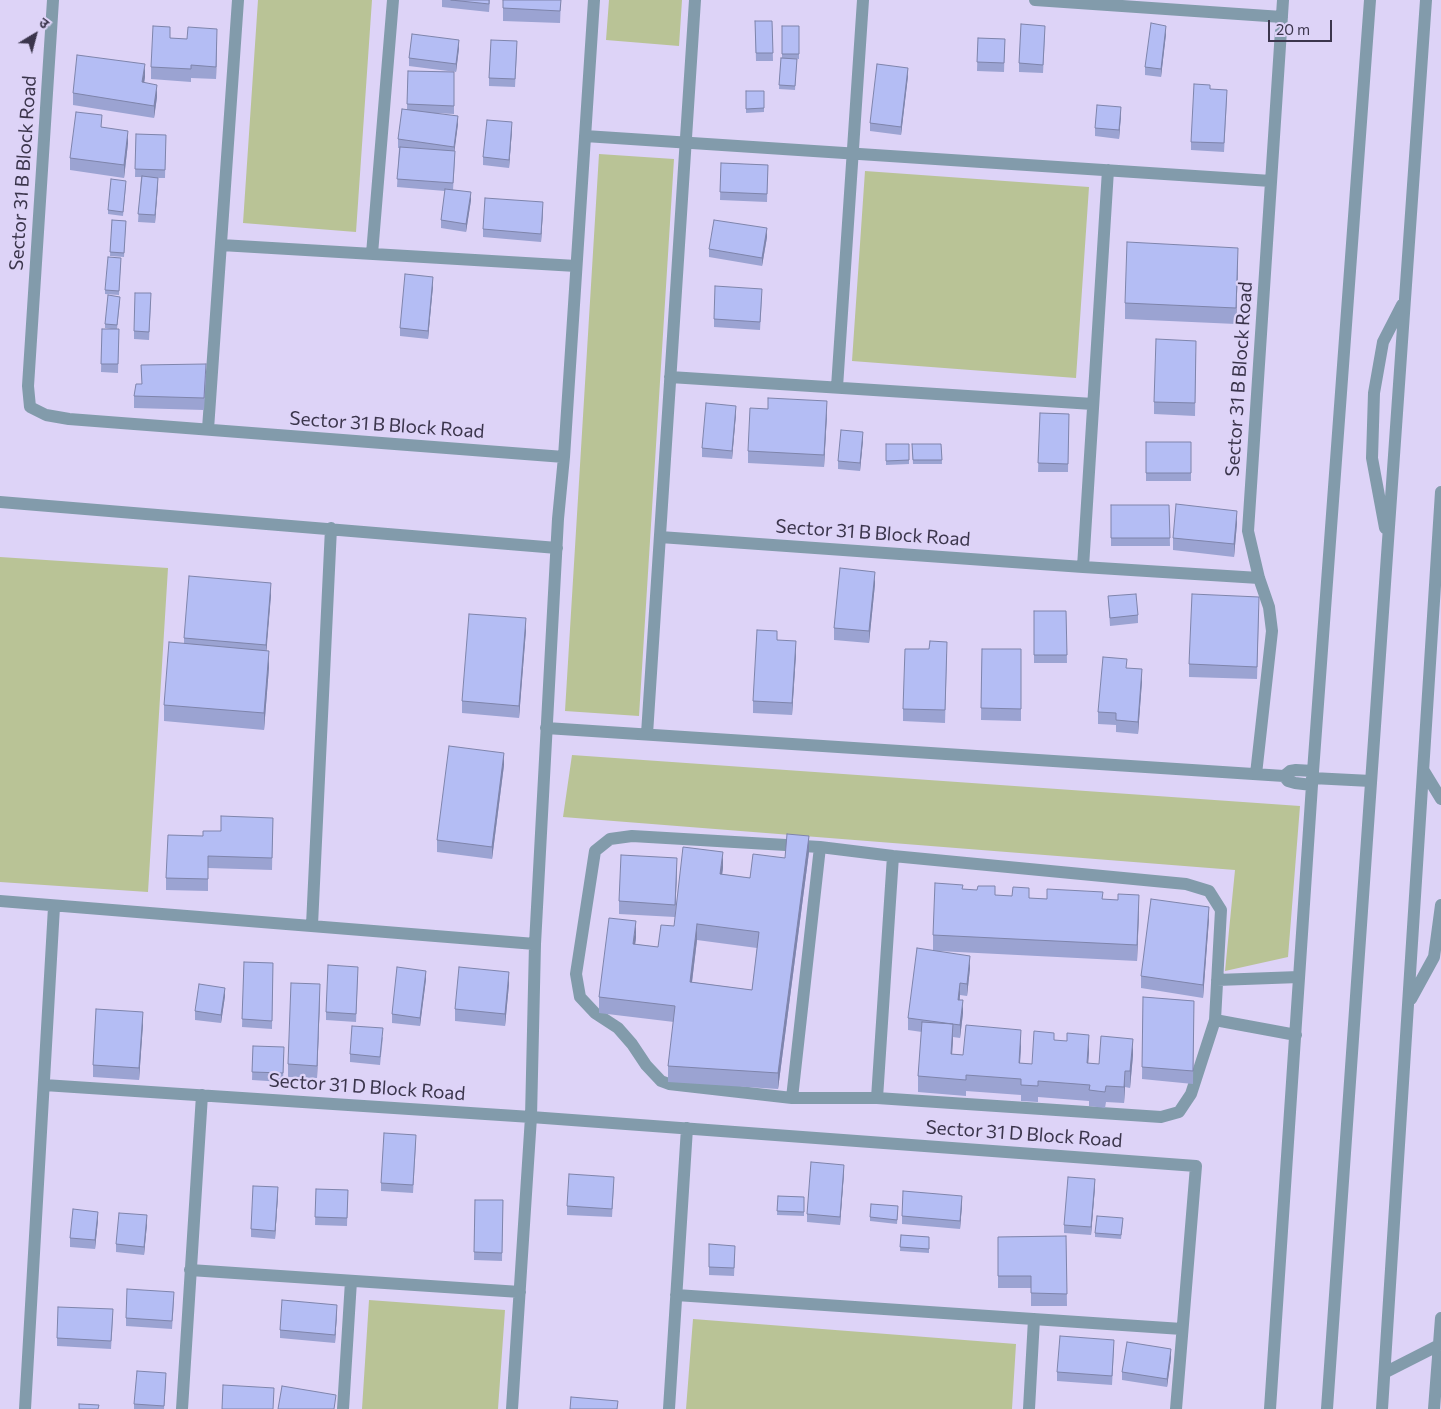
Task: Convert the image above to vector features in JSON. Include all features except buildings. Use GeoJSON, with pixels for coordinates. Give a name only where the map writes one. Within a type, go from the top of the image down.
{"type":"FeatureCollection","features":[{"type":"Feature","properties":{"kind":"street","name":"Sector 31 B Block Road"},"geometry":{"type":"LineString","coordinates":[[53,0],[28,386],[30,407],[46,415],[69,419],[564,457]]}},
{"type":"Feature","properties":{"kind":"street"},"geometry":{"type":"LineString","coordinates":[[208,430],[238,0]]}},
{"type":"Feature","properties":{"kind":"street"},"geometry":{"type":"LineString","coordinates":[[372,254],[393,0]]}},
{"type":"Feature","properties":{"kind":"street"},"geometry":{"type":"LineString","coordinates":[[512,1409],[530,1117],[535,944],[558,519],[564,457],[594,0]]}},
{"type":"Feature","properties":{"kind":"street"},"geometry":{"type":"LineString","coordinates":[[647,734],[694,0]]}},
{"type":"Feature","properties":{"kind":"street"},"geometry":{"type":"LineString","coordinates":[[837,387],[863,0]]}},
{"type":"Feature","properties":{"kind":"street"},"geometry":{"type":"LineString","coordinates":[[1035,0],[1120,3],[1282,17]]}},
{"type":"Feature","properties":{"kind":"street","name":"Sector 31 B Block Road"},"geometry":{"type":"LineString","coordinates":[[1256,774],[1272,631],[1269,608],[1259,578],[1248,531],[1283,0]]}},
{"type":"Feature","properties":{"kind":"street"},"geometry":{"type":"LineString","coordinates":[[1270,1409],[1312,778],[1370,0]]}},
{"type":"Feature","properties":{"kind":"street"},"geometry":{"type":"LineString","coordinates":[[1327,1409],[1426,0]]}},
{"type":"Feature","properties":{"kind":"street"},"geometry":{"type":"LineString","coordinates":[[585,136],[1271,180]]}},
{"type":"Feature","properties":{"kind":"street"},"geometry":{"type":"LineString","coordinates":[[1083,567],[1108,170]]}},
{"type":"Feature","properties":{"kind":"street"},"geometry":{"type":"LineString","coordinates":[[221,245],[576,266]]}},
{"type":"Feature","properties":{"kind":"street"},"geometry":{"type":"LineString","coordinates":[[1388,545],[1372,458],[1374,392],[1383,342],[1405,299]]}},
{"type":"Feature","properties":{"kind":"street"},"geometry":{"type":"LineString","coordinates":[[670,377],[1093,404]]}},
{"type":"Feature","properties":{"kind":"street"},"geometry":{"type":"LineString","coordinates":[[1382,1409],[1386,1372],[1441,492]]}},
{"type":"Feature","properties":{"kind":"street"},"geometry":{"type":"LineString","coordinates":[[0,502],[557,548]]}},
{"type":"Feature","properties":{"kind":"street"},"geometry":{"type":"LineString","coordinates":[[312,926],[331,528]]}},
{"type":"Feature","properties":{"kind":"street","name":"Sector 31 B Block Road"},"geometry":{"type":"LineString","coordinates":[[660,537],[1259,578]]}},
{"type":"Feature","properties":{"kind":"street"},"geometry":{"type":"LineString","coordinates":[[546,728],[1284,776],[1290,771],[1296,770],[1312,778],[1371,782]]}},
{"type":"Feature","properties":{"kind":"street"},"geometry":{"type":"LineString","coordinates":[[1424,771],[1441,799]]}},
{"type":"Feature","properties":{"kind":"street"},"geometry":{"type":"LineString","coordinates":[[632,836],[820,847],[893,856],[1186,884],[1208,891],[1221,910],[1215,1020],[1191,1094],[1179,1112],[1161,1117],[877,1098],[792,1098],[669,1084],[661,1081],[646,1065],[632,1044],[618,1028],[595,1013],[580,997],[576,974],[595,851],[610,839],[632,836]]}},
{"type":"Feature","properties":{"kind":"street"},"geometry":{"type":"LineString","coordinates":[[792,1098],[820,847]]}},
{"type":"Feature","properties":{"kind":"street"},"geometry":{"type":"LineString","coordinates":[[877,1098],[893,856]]}},
{"type":"Feature","properties":{"kind":"street"},"geometry":{"type":"LineString","coordinates":[[0,902],[535,944]]}},
{"type":"Feature","properties":{"kind":"street"},"geometry":{"type":"LineString","coordinates":[[1409,1004],[1434,957],[1441,905]]}},
{"type":"Feature","properties":{"kind":"street"},"geometry":{"type":"LineString","coordinates":[[24,1409],[54,907]]}},
{"type":"Feature","properties":{"kind":"street"},"geometry":{"type":"LineString","coordinates":[[1217,980],[1299,977]]}},
{"type":"Feature","properties":{"kind":"street"},"geometry":{"type":"LineString","coordinates":[[1215,1020],[1296,1036]]}},
{"type":"Feature","properties":{"kind":"street","name":"Sector 31 D Block Road"},"geometry":{"type":"LineString","coordinates":[[44,1085],[687,1128],[1196,1166],[1176,1409]]}},
{"type":"Feature","properties":{"kind":"street"},"geometry":{"type":"LineString","coordinates":[[182,1409],[202,1095]]}},
{"type":"Feature","properties":{"kind":"street"},"geometry":{"type":"LineString","coordinates":[[669,1409],[687,1128]]}},
{"type":"Feature","properties":{"kind":"street"},"geometry":{"type":"LineString","coordinates":[[190,1270],[520,1292]]}},
{"type":"Feature","properties":{"kind":"street"},"geometry":{"type":"LineString","coordinates":[[343,1409],[351,1281]]}},
{"type":"Feature","properties":{"kind":"street"},"geometry":{"type":"LineString","coordinates":[[676,1295],[1182,1330]]}},
{"type":"Feature","properties":{"kind":"street"},"geometry":{"type":"LineString","coordinates":[[1434,1409],[1441,1318]]}},
{"type":"Feature","properties":{"kind":"street"},"geometry":{"type":"LineString","coordinates":[[1029,1409],[1034,1320]]}},
{"type":"Feature","properties":{"kind":"street"},"geometry":{"type":"LineString","coordinates":[[1386,1372],[1439,1345]]}},
{"type":"Feature","properties":{"kind":"green space"},"geometry":{"type":"Polygon","coordinates":[[[258,0],[372,0],[356,232],[243,223],[258,0]]]}},
{"type":"Feature","properties":{"kind":"green space"},"geometry":{"type":"Polygon","coordinates":[[[609,0],[682,0],[679,46],[606,40],[609,0]]]}},
{"type":"Feature","properties":{"kind":"green space"},"geometry":{"type":"Polygon","coordinates":[[[599,154],[674,159],[639,716],[565,711],[599,154]]]}},
{"type":"Feature","properties":{"kind":"green space"},"geometry":{"type":"Polygon","coordinates":[[[865,171],[1089,187],[1076,378],[852,361],[865,171]]]}},
{"type":"Feature","properties":{"kind":"green space"},"geometry":{"type":"Polygon","coordinates":[[[0,557],[168,568],[148,892],[0,882],[0,557]]]}},
{"type":"Feature","properties":{"kind":"green space"},"geometry":{"type":"Polygon","coordinates":[[[572,755],[1300,806],[1288,957],[1225,971],[1235,870],[563,817],[572,755]]]}},
{"type":"Feature","properties":{"kind":"green space"},"geometry":{"type":"Polygon","coordinates":[[[369,1300],[505,1310],[498,1409],[362,1409],[369,1300]]]}},
{"type":"Feature","properties":{"kind":"green space"},"geometry":{"type":"Polygon","coordinates":[[[693,1319],[1016,1344],[1012,1409],[686,1409],[693,1319]]]}}]}
